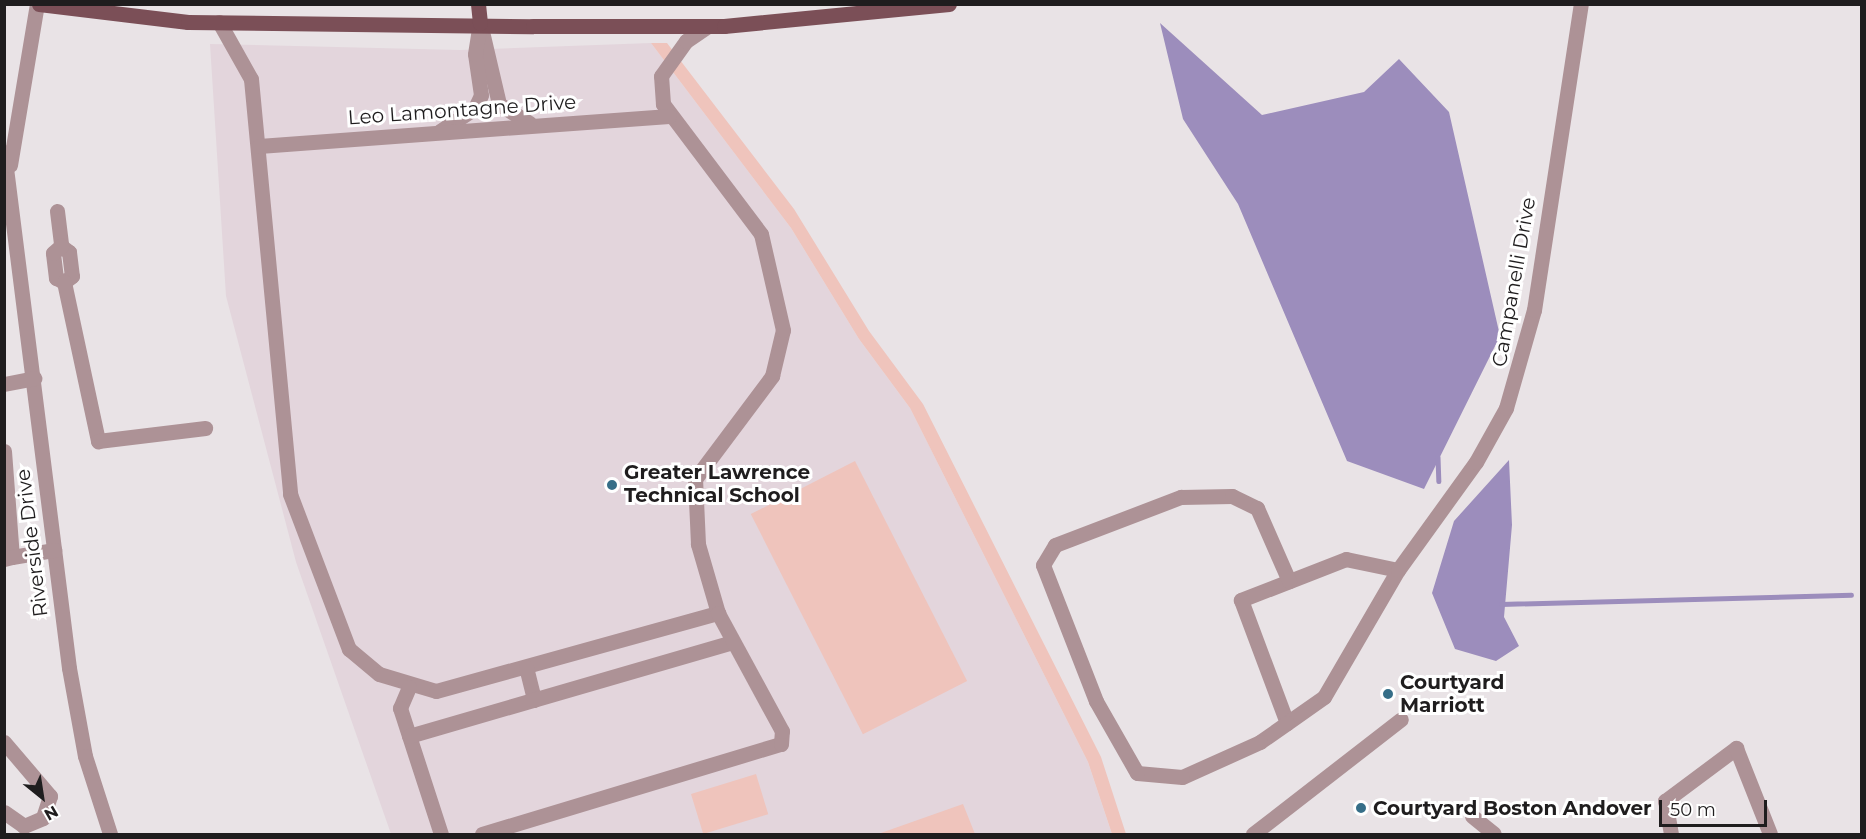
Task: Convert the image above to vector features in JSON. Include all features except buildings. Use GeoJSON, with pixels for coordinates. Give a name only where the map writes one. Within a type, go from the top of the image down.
{"type":"FeatureCollection","features":[{"type":"Feature","properties":{"kind":"main road"},"geometry":{"type":"LineString","coordinates":[[38,4],[219,22],[708,26],[949,4]]}},
{"type":"Feature","properties":{"kind":"main road"},"geometry":{"type":"LineString","coordinates":[[478,4],[480,23]]}},
{"type":"Feature","properties":{"kind":"street","name":"Riverside Drive"},"geometry":{"type":"LineString","coordinates":[[9,171],[38,4]]}},
{"type":"Feature","properties":{"kind":"street","name":"Campanelli Drive"},"geometry":{"type":"LineString","coordinates":[[1289,581],[1257,508],[1232,496],[1181,497],[1055,545],[1043,565],[1096,701],[1137,773],[1182,777],[1260,742],[1324,697],[1398,570],[1492,438],[1519,376],[1581,4]]}},
{"type":"Feature","properties":{"kind":"street"},"geometry":{"type":"LineString","coordinates":[[219,22],[251,79],[290,494],[349,650],[379,674],[409,687],[436,691],[718,613]]}},
{"type":"Feature","properties":{"kind":"street"},"geometry":{"type":"LineString","coordinates":[[480,23],[499,104],[516,120],[538,126]]}},
{"type":"Feature","properties":{"kind":"street"},"geometry":{"type":"LineString","coordinates":[[430,135],[475,108],[481,94],[475,54],[480,23]]}},
{"type":"Feature","properties":{"kind":"street"},"geometry":{"type":"LineString","coordinates":[[482,834],[781,744],[782,731],[718,613],[698,544],[695,479],[771,376],[783,330],[761,234],[687,131],[669,116],[661,76],[686,41],[708,26]]}},
{"type":"Feature","properties":{"kind":"street","name":"Leo Lamontagne Drive"},"geometry":{"type":"LineString","coordinates":[[259,146],[669,116]]}},
{"type":"Feature","properties":{"kind":"street","name":"Riverside Drive"},"geometry":{"type":"LineString","coordinates":[[4,152],[9,171],[54,550],[85,756],[110,834]]}},
{"type":"Feature","properties":{"kind":"street"},"geometry":{"type":"LineString","coordinates":[[57,211],[61,246],[53,253],[56,278],[64,282],[98,441],[205,428]]}},
{"type":"Feature","properties":{"kind":"street"},"geometry":{"type":"LineString","coordinates":[[4,384],[34,378]]}},
{"type":"Feature","properties":{"kind":"street"},"geometry":{"type":"LineString","coordinates":[[4,451],[8,558],[54,550]]}},
{"type":"Feature","properties":{"kind":"street"},"geometry":{"type":"LineString","coordinates":[[1287,723],[1240,600],[1346,559],[1398,570]]}},
{"type":"Feature","properties":{"kind":"street"},"geometry":{"type":"LineString","coordinates":[[409,736],[733,642]]}},
{"type":"Feature","properties":{"kind":"street"},"geometry":{"type":"LineString","coordinates":[[526,667],[534,700]]}},
{"type":"Feature","properties":{"kind":"street"},"geometry":{"type":"LineString","coordinates":[[409,687],[400,708],[441,834]]}},
{"type":"Feature","properties":{"kind":"street"},"geometry":{"type":"LineString","coordinates":[[1253,834],[1401,719]]}},
{"type":"Feature","properties":{"kind":"street"},"geometry":{"type":"LineString","coordinates":[[4,742],[50,796],[43,818],[24,826],[4,812]]}},
{"type":"Feature","properties":{"kind":"street"},"geometry":{"type":"LineString","coordinates":[[1671,834],[1665,801],[1736,748],[1770,834]]}},
{"type":"Feature","properties":{"kind":"street"},"geometry":{"type":"LineString","coordinates":[[1472,816],[1494,834]]}},
{"type":"Feature","properties":{"kind":"shaded area"},"geometry":{"type":"Polygon","coordinates":[[[1160,23],[1262,115],[1364,92],[1399,59],[1449,112],[1500,336],[1424,489],[1347,461],[1238,204],[1183,119],[1160,23]]]}},
{"type":"Feature","properties":{"kind":"shaded area","name":"Greater Lawrence Technical School"},"geometry":{"type":"Polygon","coordinates":[[[651,43],[791,228],[859,339],[910,408],[1088,762],[1112,834],[391,834],[296,562],[226,296],[210,44],[460,50],[651,43]]]}},
{"type":"Feature","properties":{"kind":"shaded area"},"geometry":{"type":"Polygon","coordinates":[[[651,43],[667,43],[794,209],[869,331],[923,404],[1101,757],[1126,834],[1112,834],[1088,762],[910,408],[859,339],[791,228],[651,43]]]}},
{"type":"Feature","properties":{"kind":"shaded area"},"geometry":{"type":"Polygon","coordinates":[[[1509,460],[1512,525],[1504,617],[1519,646],[1496,661],[1455,649],[1432,593],[1454,521],[1509,460]]]}},
{"type":"Feature","properties":{"kind":"shaded area"},"geometry":{"type":"Polygon","coordinates":[[[855,461],[967,681],[863,734],[751,514],[855,461]]]}},
{"type":"Feature","properties":{"kind":"shaded area"},"geometry":{"type":"Polygon","coordinates":[[[756,774],[768,814],[703,834],[691,794],[756,774]]]}},
{"type":"Feature","properties":{"kind":"shaded area"},"geometry":{"type":"Polygon","coordinates":[[[963,804],[975,834],[878,834],[963,804]]]}},
{"type":"Feature","properties":{"kind":"waterway"},"geometry":{"type":"LineString","coordinates":[[1438,457],[1439,481]]}},
{"type":"Feature","properties":{"kind":"waterway"},"geometry":{"type":"LineString","coordinates":[[1501,604],[1851,595]]}},
{"type":"Feature","properties":{"kind":"place","name":"Greater Lawrence Technical School"},"geometry":{"type":"Point","coordinates":[612,485]}},
{"type":"Feature","properties":{"kind":"place","name":"Courtyard Marriott"},"geometry":{"type":"Point","coordinates":[1388,694]}},
{"type":"Feature","properties":{"kind":"place","name":"Courtyard Boston Andover"},"geometry":{"type":"Point","coordinates":[1361,808]}}]}
